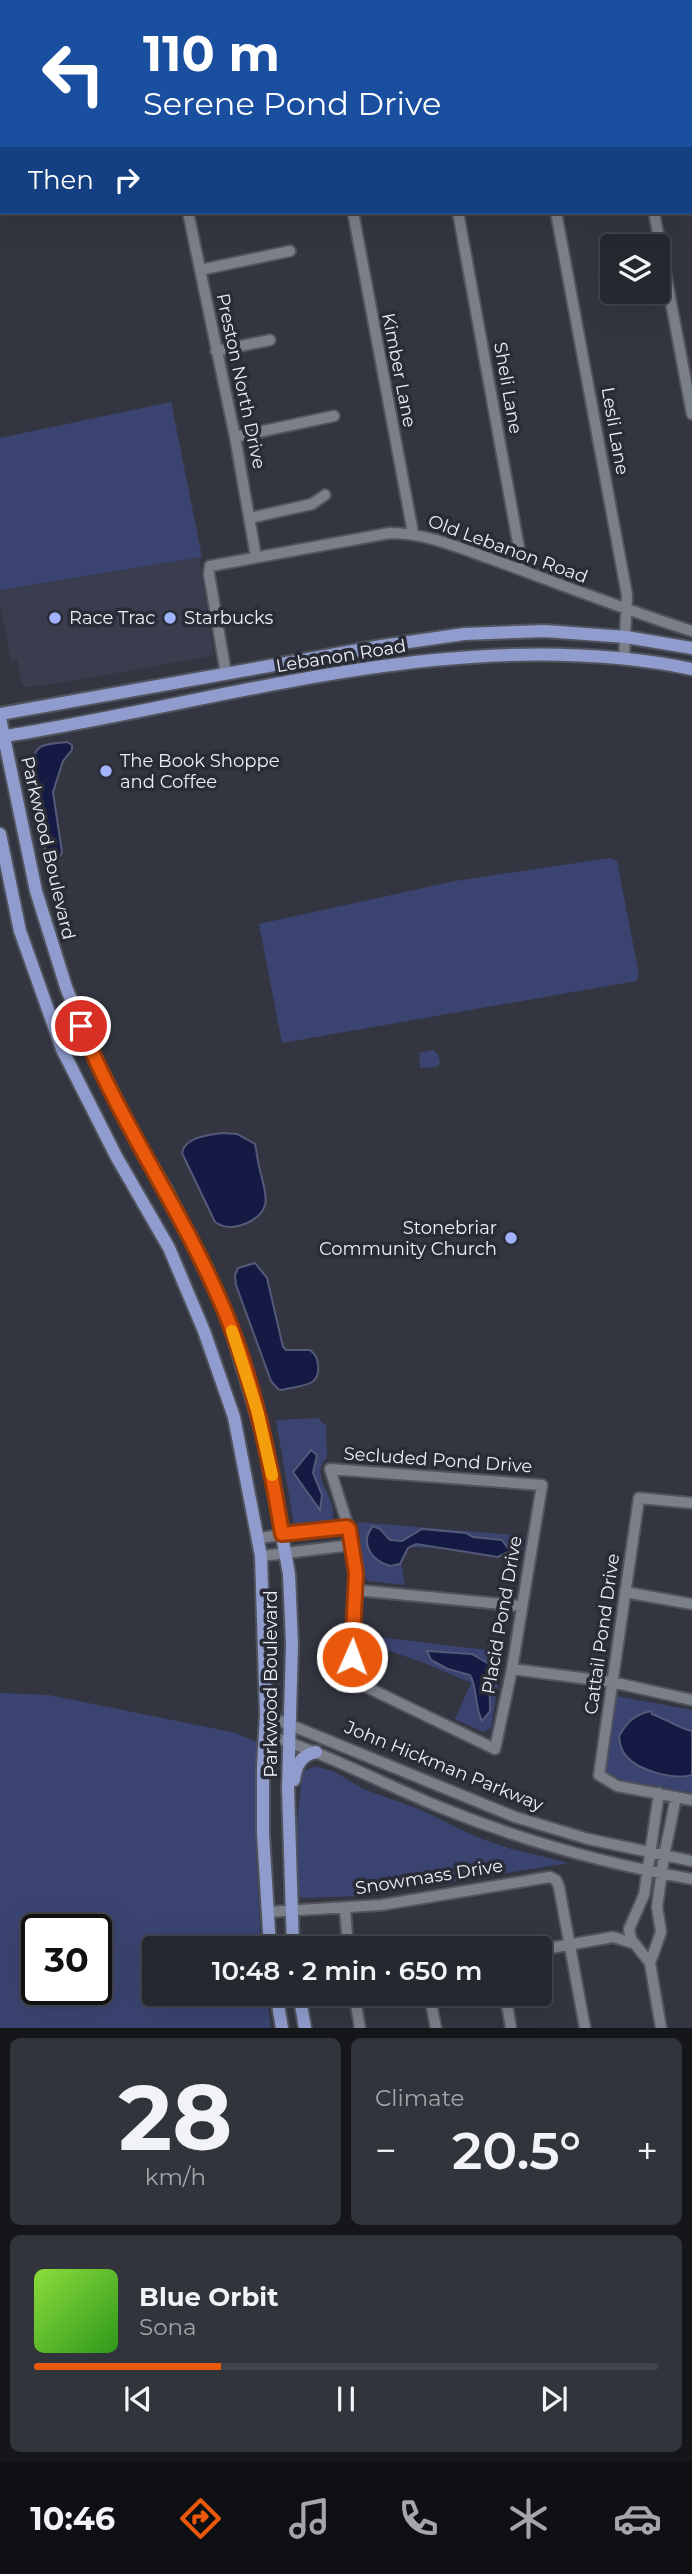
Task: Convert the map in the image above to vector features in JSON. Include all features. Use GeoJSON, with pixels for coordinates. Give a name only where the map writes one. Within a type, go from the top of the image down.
{"type":"FeatureCollection","features":[{"type":"Feature","properties":{"kind":"main road","name":"Lebanon Road"},"geometry":{"type":"LineString","coordinates":[[0,716],[381,646],[464,634],[545,631],[626,637],[692,648]]}},
{"type":"Feature","properties":{"kind":"main road","name":"Lebanon Road"},"geometry":{"type":"LineString","coordinates":[[2,737],[229,693],[418,662],[474,656],[565,654],[624,658],[692,669]]}},
{"type":"Feature","properties":{"kind":"main road"},"geometry":{"type":"LineString","coordinates":[[226,674],[229,693]]}},
{"type":"Feature","properties":{"kind":"main road","name":"Parkwood Boulevard"},"geometry":{"type":"LineString","coordinates":[[0,716],[2,737],[36,891],[54,952],[89,1045],[138,1143],[167,1191],[226,1313],[257,1410],[286,1552],[292,1644],[289,1804],[292,1936]]}},
{"type":"Feature","properties":{"kind":"main road","name":"Parkwood Boulevard"},"geometry":{"type":"LineString","coordinates":[[0,834],[20,931],[62,1049],[116,1156],[169,1248],[204,1331],[234,1417],[261,1556],[266,1714],[262,1767],[269,1936]]}},
{"type":"Feature","properties":{"kind":"main road"},"geometry":{"type":"LineString","coordinates":[[116,1156],[138,1143]]}},
{"type":"Feature","properties":{"kind":"main road"},"geometry":{"type":"LineString","coordinates":[[181,1277],[203,1267]]}},
{"type":"Feature","properties":{"kind":"main road"},"geometry":{"type":"LineString","coordinates":[[234,1417],[257,1410]]}},
{"type":"Feature","properties":{"kind":"main road"},"geometry":{"type":"LineString","coordinates":[[289,1804],[298,1763],[316,1752]]}},
{"type":"Feature","properties":{"kind":"main road"},"geometry":{"type":"LineString","coordinates":[[278,2006],[282,2028]]}},
{"type":"Feature","properties":{"kind":"main road"},"geometry":{"type":"LineString","coordinates":[[301,2006],[305,2028]]}},
{"type":"Feature","properties":{"kind":"street","name":"Preston North Drive"},"geometry":{"type":"LineString","coordinates":[[188,214],[235,437],[256,557]]}},
{"type":"Feature","properties":{"kind":"street","name":"Kimber Lane"},"geometry":{"type":"LineString","coordinates":[[353,214],[413,533]]}},
{"type":"Feature","properties":{"kind":"street","name":"Sheli Lane"},"geometry":{"type":"LineString","coordinates":[[458,214],[523,570]]}},
{"type":"Feature","properties":{"kind":"street","name":"Lesli Lane"},"geometry":{"type":"LineString","coordinates":[[556,214],[628,595],[624,658]]}},
{"type":"Feature","properties":{"kind":"street"},"geometry":{"type":"LineString","coordinates":[[654,214],[692,414]]}},
{"type":"Feature","properties":{"kind":"street"},"geometry":{"type":"LineString","coordinates":[[200,270],[290,251]]}},
{"type":"Feature","properties":{"kind":"street"},"geometry":{"type":"LineString","coordinates":[[216,351],[270,340]]}},
{"type":"Feature","properties":{"kind":"street"},"geometry":{"type":"LineString","coordinates":[[235,437],[334,416]]}},
{"type":"Feature","properties":{"kind":"street"},"geometry":{"type":"LineString","coordinates":[[250,518],[312,504],[325,495]]}},
{"type":"Feature","properties":{"kind":"street","name":"Old Lebanon Road"},"geometry":{"type":"LineString","coordinates":[[226,674],[210,581],[210,566],[366,536],[413,533],[523,570],[627,611],[692,631]]}},
{"type":"Feature","properties":{"kind":"street","name":"Secluded Pond Drive"},"geometry":{"type":"LineString","coordinates":[[347,1527],[330,1469],[542,1485]]}},
{"type":"Feature","properties":{"kind":"street","name":"Placid Pond Drive"},"geometry":{"type":"LineString","coordinates":[[355,1590],[352,1681],[495,1749],[512,1669],[542,1485]]}},
{"type":"Feature","properties":{"kind":"street","name":"Cattail Pond Drive"},"geometry":{"type":"LineString","coordinates":[[659,1793],[617,1786],[599,1775],[639,1498],[692,1503]]}},
{"type":"Feature","properties":{"kind":"street"},"geometry":{"type":"LineString","coordinates":[[258,1538],[347,1527],[356,1573],[355,1590],[522,1606]]}},
{"type":"Feature","properties":{"kind":"street"},"geometry":{"type":"LineString","coordinates":[[261,1556],[352,1545]]}},
{"type":"Feature","properties":{"kind":"street"},"geometry":{"type":"LineString","coordinates":[[625,1592],[692,1604]]}},
{"type":"Feature","properties":{"kind":"street"},"geometry":{"type":"LineString","coordinates":[[512,1669],[612,1682],[692,1700]]}},
{"type":"Feature","properties":{"kind":"street","name":"John Hickman Parkway"},"geometry":{"type":"LineString","coordinates":[[266,1714],[505,1813],[588,1839],[692,1861]]}},
{"type":"Feature","properties":{"kind":"street","name":"John Hickman Parkway"},"geometry":{"type":"LineString","coordinates":[[266,1735],[316,1752],[443,1808],[546,1846],[587,1858],[692,1879]]}},
{"type":"Feature","properties":{"kind":"street"},"geometry":{"type":"LineString","coordinates":[[661,2028],[650,1963],[629,1934],[632,1920],[644,1899],[659,1793],[692,1800]]}},
{"type":"Feature","properties":{"kind":"street"},"geometry":{"type":"LineString","coordinates":[[650,1963],[661,1932],[657,1912],[661,1874],[676,1797]]}},
{"type":"Feature","properties":{"kind":"street","name":"Snowmass Drive"},"geometry":{"type":"LineString","coordinates":[[267,1912],[390,1904],[541,1877],[553,1878],[559,1886],[570,1944]]}},
{"type":"Feature","properties":{"kind":"street"},"geometry":{"type":"LineString","coordinates":[[345,1908],[347,1936]]}},
{"type":"Feature","properties":{"kind":"street"},"geometry":{"type":"LineString","coordinates":[[613,1937],[638,1916],[648,1915],[660,1924]]}},
{"type":"Feature","properties":{"kind":"street"},"geometry":{"type":"LineString","coordinates":[[552,1947],[613,1937],[647,1947],[658,1941]]}},
{"type":"Feature","properties":{"kind":"street"},"geometry":{"type":"LineString","coordinates":[[570,1944],[585,2028]]}},
{"type":"Feature","properties":{"kind":"street"},"geometry":{"type":"LineString","coordinates":[[356,2006],[360,2028]]}},
{"type":"Feature","properties":{"kind":"street"},"geometry":{"type":"LineString","coordinates":[[432,2006],[436,2028]]}},
{"type":"Feature","properties":{"kind":"street"},"geometry":{"type":"LineString","coordinates":[[507,2006],[511,2028]]}},
{"type":"Feature","properties":{"kind":"shaded area"},"geometry":{"type":"Polygon","coordinates":[[[171,402],[202,557],[0,590],[0,438],[171,402]]]}},
{"type":"Feature","properties":{"kind":"shaded area"},"geometry":{"type":"Polygon","coordinates":[[[199,557],[214,656],[46,685],[25,687],[21,682],[17,659],[11,661],[0,590],[199,557]]]}},
{"type":"Feature","properties":{"kind":"shaded area"},"geometry":{"type":"Polygon","coordinates":[[[67,742],[72,745],[72,750],[63,761],[53,792],[62,853],[53,858],[46,853],[32,767],[39,748],[67,742]]]}},
{"type":"Feature","properties":{"kind":"shaded area"},"geometry":{"type":"Polygon","coordinates":[[[610,858],[617,861],[639,975],[636,981],[282,1043],[259,924],[455,881],[610,858]]]}},
{"type":"Feature","properties":{"kind":"shaded area"},"geometry":{"type":"Polygon","coordinates":[[[433,1050],[438,1054],[440,1064],[436,1067],[420,1068],[419,1053],[433,1050]]]}},
{"type":"Feature","properties":{"kind":"shaded area"},"geometry":{"type":"Polygon","coordinates":[[[222,1133],[237,1134],[255,1144],[265,1191],[265,1206],[262,1212],[247,1223],[234,1227],[215,1222],[182,1153],[192,1140],[222,1133]]]}},
{"type":"Feature","properties":{"kind":"shaded area"},"geometry":{"type":"Polygon","coordinates":[[[255,1263],[267,1278],[283,1347],[286,1350],[310,1350],[317,1358],[318,1372],[312,1382],[282,1390],[271,1381],[236,1285],[235,1275],[238,1268],[255,1263]]]}},
{"type":"Feature","properties":{"kind":"shaded area"},"geometry":{"type":"Polygon","coordinates":[[[318,1418],[326,1426],[327,1457],[320,1473],[332,1504],[332,1521],[294,1524],[276,1420],[318,1418]]]}},
{"type":"Feature","properties":{"kind":"shaded area"},"geometry":{"type":"Polygon","coordinates":[[[311,1450],[317,1455],[313,1473],[322,1495],[320,1510],[293,1472],[311,1450]]]}},
{"type":"Feature","properties":{"kind":"shaded area"},"geometry":{"type":"Polygon","coordinates":[[[357,1522],[525,1536],[521,1557],[509,1553],[398,1546],[405,1585],[368,1581],[363,1569],[357,1522]]]}},
{"type":"Feature","properties":{"kind":"shaded area"},"geometry":{"type":"Polygon","coordinates":[[[373,1526],[380,1529],[390,1540],[402,1541],[422,1529],[466,1533],[473,1537],[502,1540],[510,1551],[498,1557],[416,1544],[408,1548],[400,1564],[390,1566],[377,1560],[369,1550],[367,1539],[373,1526]]]}},
{"type":"Feature","properties":{"kind":"shaded area"},"geometry":{"type":"Polygon","coordinates":[[[361,1635],[503,1652],[491,1728],[483,1732],[455,1719],[471,1683],[370,1644],[363,1647],[361,1635]]]}},
{"type":"Feature","properties":{"kind":"shaded area"},"geometry":{"type":"Polygon","coordinates":[[[427,1651],[472,1654],[489,1664],[490,1711],[482,1721],[470,1675],[448,1669],[431,1660],[427,1651]]]}},
{"type":"Feature","properties":{"kind":"shaded area"},"geometry":{"type":"Polygon","coordinates":[[[0,1693],[49,1695],[236,1733],[256,1742],[260,1752],[256,1847],[260,1936],[142,1936],[142,2006],[268,2006],[271,2028],[0,2028],[0,1693]]]}},
{"type":"Feature","properties":{"kind":"shaded area"},"geometry":{"type":"Polygon","coordinates":[[[616,1696],[692,1710],[692,1793],[618,1779],[605,1771],[616,1696]]]}},
{"type":"Feature","properties":{"kind":"shaded area"},"geometry":{"type":"Polygon","coordinates":[[[651,1711],[652,1714],[692,1731],[692,1775],[676,1776],[648,1770],[633,1762],[623,1752],[619,1736],[622,1731],[636,1717],[651,1711]]]}},
{"type":"Feature","properties":{"kind":"shaded area"},"geometry":{"type":"Polygon","coordinates":[[[315,1766],[335,1772],[363,1789],[419,1809],[474,1836],[511,1849],[569,1863],[362,1896],[302,1898],[297,1892],[297,1823],[302,1775],[304,1771],[315,1766]]]}},
{"type":"Feature","properties":{"kind":"slow traffic"},"geometry":{"type":"LineString","coordinates":[[232,1331],[257,1410],[272,1475]]}},
{"type":"Feature","properties":{"kind":"place","name":"Race Trac"},"geometry":{"type":"Point","coordinates":[55,618]}},
{"type":"Feature","properties":{"kind":"place","name":"Starbucks"},"geometry":{"type":"Point","coordinates":[170,618]}},
{"type":"Feature","properties":{"kind":"place","name":"The Book Shoppe and Coffee"},"geometry":{"type":"Point","coordinates":[106,771]}},
{"type":"Feature","properties":{"kind":"place","name":"Stonebriar Community Church"},"geometry":{"type":"Point","coordinates":[511,1238]}},
{"type":"Feature","properties":{"kind":"route"},"geometry":{"type":"LineString","coordinates":[[81,1026],[138,1143],[167,1191],[226,1313],[257,1410],[282,1534],[347,1527],[349,1529],[356,1573],[352,1657]]}}]}
